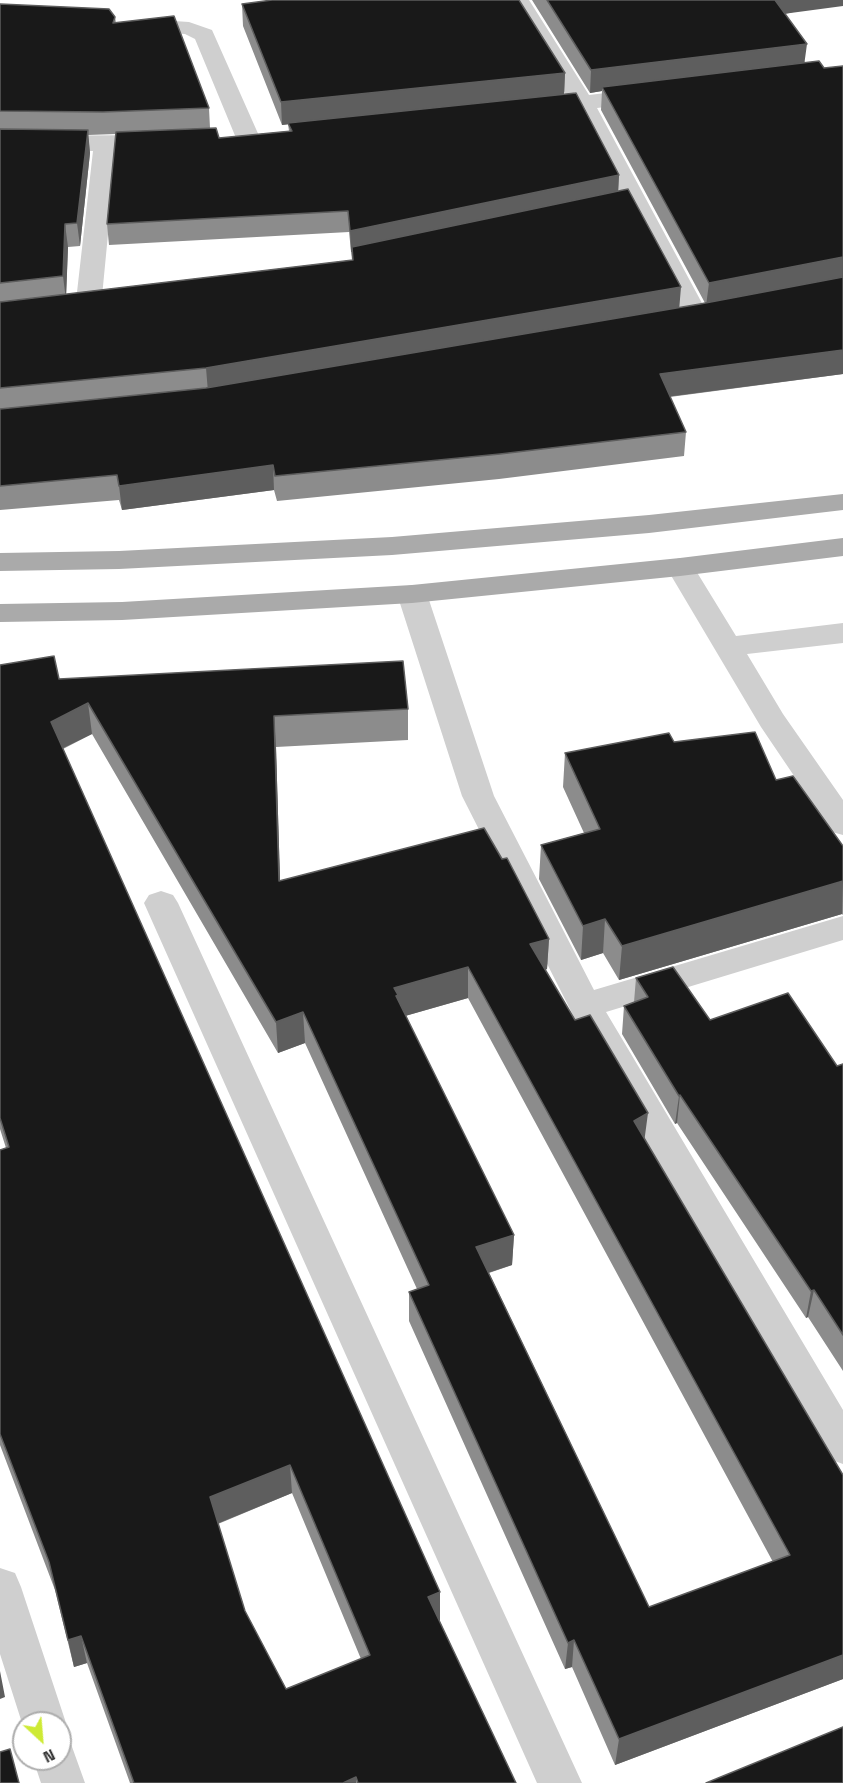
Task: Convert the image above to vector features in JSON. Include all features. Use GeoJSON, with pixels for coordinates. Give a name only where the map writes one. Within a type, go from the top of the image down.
{"type":"FeatureCollection","features":[{"type":"Feature","properties":{"kind":"main road"},"geometry":{"type":"LineString","coordinates":[[0,562],[119,560],[392,546],[649,524],[843,501]]}},
{"type":"Feature","properties":{"kind":"main road"},"geometry":{"type":"LineString","coordinates":[[0,614],[122,611],[412,594],[680,567],[843,547]]}},
{"type":"Feature","properties":{"kind":"street"},"geometry":{"type":"LineString","coordinates":[[518,0],[583,103],[624,203],[696,318]]}},
{"type":"Feature","properties":{"kind":"street"},"geometry":{"type":"LineString","coordinates":[[124,32],[159,26],[189,28],[204,35],[248,138]]}},
{"type":"Feature","properties":{"kind":"street"},"geometry":{"type":"LineString","coordinates":[[514,110],[666,93]]}},
{"type":"Feature","properties":{"kind":"street"},"geometry":{"type":"LineString","coordinates":[[224,139],[271,136]]}},
{"type":"Feature","properties":{"kind":"street"},"geometry":{"type":"LineString","coordinates":[[0,143],[105,144],[176,141]]}},
{"type":"Feature","properties":{"kind":"street"},"geometry":{"type":"LineString","coordinates":[[0,317],[100,306],[105,144]]}},
{"type":"Feature","properties":{"kind":"street"},"geometry":{"type":"LineString","coordinates":[[680,567],[772,720],[843,824]]}},
{"type":"Feature","properties":{"kind":"street"},"geometry":{"type":"LineString","coordinates":[[412,594],[478,796],[585,1006],[843,1446]]}},
{"type":"Feature","properties":{"kind":"street"},"geometry":{"type":"LineString","coordinates":[[728,647],[843,633]]}},
{"type":"Feature","properties":{"kind":"street"},"geometry":{"type":"LineString","coordinates":[[161,903],[560,1783]]}},
{"type":"Feature","properties":{"kind":"street"},"geometry":{"type":"LineString","coordinates":[[585,1006],[843,928]]}},
{"type":"Feature","properties":{"kind":"street"},"geometry":{"type":"LineString","coordinates":[[0,1587],[40,1711]]}},
{"type":"Feature","properties":{"kind":"building"},"geometry":{"type":"Polygon","coordinates":[[[272,0],[519,0],[565,73],[281,102],[242,4],[272,0]]]}},
{"type":"Feature","properties":{"kind":"building"},"geometry":{"type":"Polygon","coordinates":[[[547,0],[775,0],[807,44],[591,70],[547,0]]]}},
{"type":"Feature","properties":{"kind":"building"},"geometry":{"type":"Polygon","coordinates":[[[0,4],[109,9],[115,17],[113,23],[174,16],[209,108],[103,112],[0,111],[0,4]]]}},
{"type":"Feature","properties":{"kind":"building"},"geometry":{"type":"Polygon","coordinates":[[[819,61],[824,68],[843,66],[843,257],[709,283],[602,87],[819,61]]]}},
{"type":"Feature","properties":{"kind":"building"},"geometry":{"type":"Polygon","coordinates":[[[576,93],[619,175],[350,231],[348,211],[107,224],[116,132],[216,128],[219,138],[292,131],[288,123],[576,93]]]}},
{"type":"Feature","properties":{"kind":"building"},"geometry":{"type":"Polygon","coordinates":[[[0,129],[88,130],[77,223],[65,224],[63,276],[0,283],[0,129]]]}},
{"type":"Feature","properties":{"kind":"building"},"geometry":{"type":"Polygon","coordinates":[[[628,189],[681,287],[206,368],[0,388],[0,302],[353,260],[352,247],[628,189]]]}},
{"type":"Feature","properties":{"kind":"building"},"geometry":{"type":"Polygon","coordinates":[[[843,277],[843,350],[660,374],[686,432],[500,454],[275,476],[273,465],[119,486],[117,475],[0,486],[0,409],[206,388],[700,304],[843,277]]]}},
{"type":"Feature","properties":{"kind":"building"},"geometry":{"type":"Polygon","coordinates":[[[54,656],[59,679],[403,661],[408,709],[274,716],[279,881],[484,828],[502,859],[507,858],[549,939],[530,944],[575,1020],[590,1015],[648,1113],[634,1121],[843,1475],[843,1655],[619,1739],[574,1640],[568,1643],[409,1292],[429,1285],[303,1012],[276,1022],[88,703],[51,722],[440,1592],[428,1597],[516,1783],[358,1783],[356,1777],[343,1783],[134,1783],[81,1636],[68,1640],[49,1562],[0,1434],[0,1150],[9,1147],[0,1118],[0,665],[54,656]],[[468,967],[394,988],[398,995],[396,996],[514,1235],[476,1247],[649,1607],[790,1555],[468,967]],[[290,1465],[210,1497],[245,1611],[286,1689],[370,1655],[290,1465]]]}},
{"type":"Feature","properties":{"kind":"building"},"geometry":{"type":"Polygon","coordinates":[[[755,732],[776,780],[793,776],[843,846],[843,881],[622,946],[605,919],[583,926],[541,845],[600,829],[565,753],[669,733],[674,742],[755,732]]]}},
{"type":"Feature","properties":{"kind":"building"},"geometry":{"type":"Polygon","coordinates":[[[673,967],[710,1020],[788,993],[837,1066],[843,1064],[843,1335],[679,1096],[624,1006],[648,997],[636,978],[673,967]]]}},
{"type":"Feature","properties":{"kind":"building"},"geometry":{"type":"Polygon","coordinates":[[[843,1727],[843,1783],[706,1783],[843,1727]]]}},
{"type":"Feature","properties":{"kind":"building"},"geometry":{"type":"Polygon","coordinates":[[[10,1749],[12,1771],[16,1771],[19,1783],[0,1783],[0,1752],[10,1749]]]}}]}
